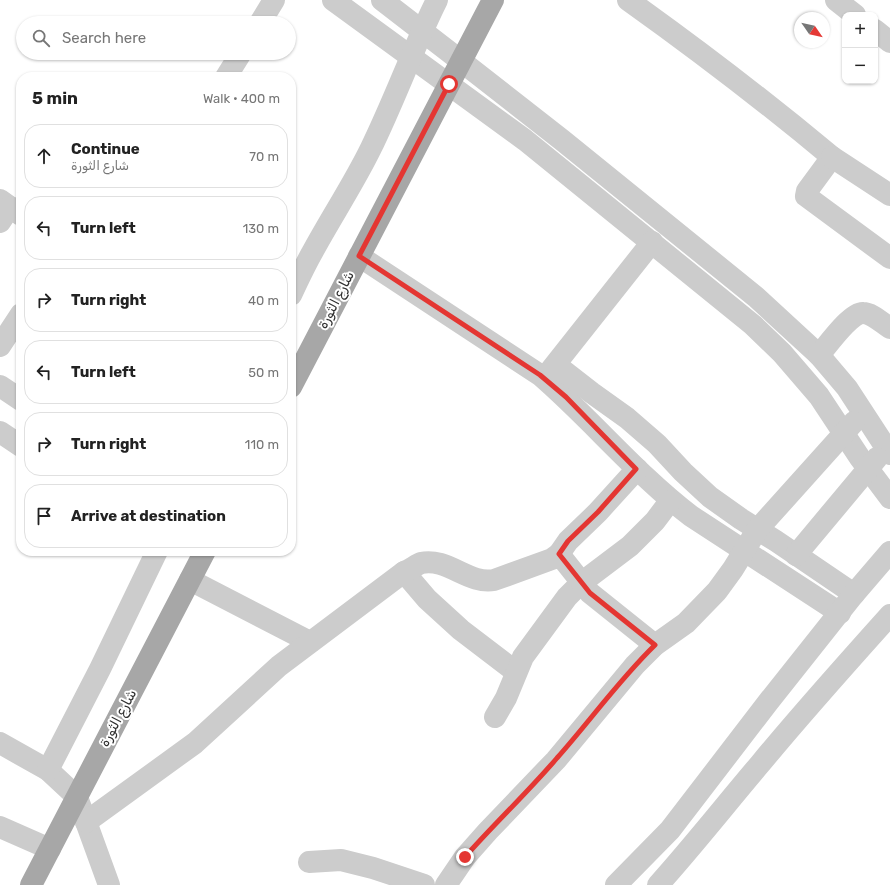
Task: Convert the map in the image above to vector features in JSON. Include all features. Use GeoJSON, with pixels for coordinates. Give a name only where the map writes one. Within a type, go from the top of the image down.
{"type":"FeatureCollection","features":[{"type":"Feature","properties":{"kind":"main road","name":"شارع الثورة"},"geometry":{"type":"LineString","coordinates":[[296,377],[493,0]]}},
{"type":"Feature","properties":{"kind":"main road","name":"شارع الثورة"},"geometry":{"type":"LineString","coordinates":[[31,885],[202,556]]}},
{"type":"Feature","properties":{"kind":"street"},"geometry":{"type":"LineString","coordinates":[[264,16],[274,0]]}},
{"type":"Feature","properties":{"kind":"street"},"geometry":{"type":"LineString","coordinates":[[333,0],[525,140],[753,325],[782,353],[819,396],[890,498]]}},
{"type":"Feature","properties":{"kind":"street"},"geometry":{"type":"LineString","coordinates":[[382,0],[422,30],[756,297],[819,356],[847,388],[888,451],[868,468],[796,554]]}},
{"type":"Feature","properties":{"kind":"street"},"geometry":{"type":"LineString","coordinates":[[296,285],[312,252],[354,182],[393,101],[410,57],[437,0]]}},
{"type":"Feature","properties":{"kind":"street"},"geometry":{"type":"LineString","coordinates":[[628,0],[685,41],[770,106],[832,157],[890,195]]}},
{"type":"Feature","properties":{"kind":"street"},"geometry":{"type":"LineString","coordinates":[[836,0],[851,12]]}},
{"type":"Feature","properties":{"kind":"street"},"geometry":{"type":"LineString","coordinates":[[878,32],[890,42]]}},
{"type":"Feature","properties":{"kind":"street"},"geometry":{"type":"LineString","coordinates":[[229,72],[237,60]]}},
{"type":"Feature","properties":{"kind":"street"},"geometry":{"type":"LineString","coordinates":[[832,157],[807,191],[806,196],[890,258]]}},
{"type":"Feature","properties":{"kind":"street"},"geometry":{"type":"LineString","coordinates":[[550,372],[652,242]]}},
{"type":"Feature","properties":{"kind":"street"},"geometry":{"type":"LineString","coordinates":[[359,256],[550,372],[592,393],[627,418],[657,444],[683,472],[710,497],[854,594]]}},
{"type":"Feature","properties":{"kind":"street"},"geometry":{"type":"LineString","coordinates":[[819,356],[848,321],[860,313],[871,315],[890,328]]}},
{"type":"Feature","properties":{"kind":"street"},"geometry":{"type":"LineString","coordinates":[[0,346],[16,322]]}},
{"type":"Feature","properties":{"kind":"street"},"geometry":{"type":"LineString","coordinates":[[550,372],[566,397],[636,469],[670,501],[840,613]]}},
{"type":"Feature","properties":{"kind":"street"},"geometry":{"type":"LineString","coordinates":[[0,386],[16,397]]}},
{"type":"Feature","properties":{"kind":"street"},"geometry":{"type":"LineString","coordinates":[[446,885],[474,846],[556,760],[635,665],[655,645],[686,623],[718,591],[758,530],[863,413]]}},
{"type":"Feature","properties":{"kind":"street"},"geometry":{"type":"LineString","coordinates":[[0,432],[16,443]]}},
{"type":"Feature","properties":{"kind":"street"},"geometry":{"type":"LineString","coordinates":[[86,822],[195,743],[279,666],[404,572],[420,564],[432,562],[486,581],[494,580],[552,559],[559,554],[568,541],[598,512],[636,469]]}},
{"type":"Feature","properties":{"kind":"street"},"geometry":{"type":"LineString","coordinates":[[495,717],[506,698],[523,657],[567,597],[581,583],[630,546],[655,521],[670,501]]}},
{"type":"Feature","properties":{"kind":"street"},"geometry":{"type":"LineString","coordinates":[[616,885],[670,830],[764,707],[854,594],[890,552]]}},
{"type":"Feature","properties":{"kind":"street"},"geometry":{"type":"LineString","coordinates":[[559,554],[590,593],[655,645]]}},
{"type":"Feature","properties":{"kind":"street"},"geometry":{"type":"LineString","coordinates":[[48,770],[100,669],[155,556]]}},
{"type":"Feature","properties":{"kind":"street"},"geometry":{"type":"LineString","coordinates":[[404,572],[427,599],[461,630],[516,672]]}},
{"type":"Feature","properties":{"kind":"street"},"geometry":{"type":"LineString","coordinates":[[190,580],[310,642]]}},
{"type":"Feature","properties":{"kind":"street"},"geometry":{"type":"LineString","coordinates":[[658,885],[838,672],[890,615]]}},
{"type":"Feature","properties":{"kind":"street"},"geometry":{"type":"LineString","coordinates":[[0,743],[48,770],[77,797],[109,885]]}},
{"type":"Feature","properties":{"kind":"street"},"geometry":{"type":"LineString","coordinates":[[0,827],[50,849]]}},
{"type":"Feature","properties":{"kind":"street"},"geometry":{"type":"LineString","coordinates":[[310,862],[341,860],[373,868],[424,885]]}},
{"type":"Feature","properties":{"kind":"route"},"geometry":{"type":"LineString","coordinates":[[449,84],[359,256],[540,375],[566,397],[636,469],[598,512],[568,541],[559,554],[590,593],[655,645],[635,665],[556,760],[488,830],[465,857]]}}]}
